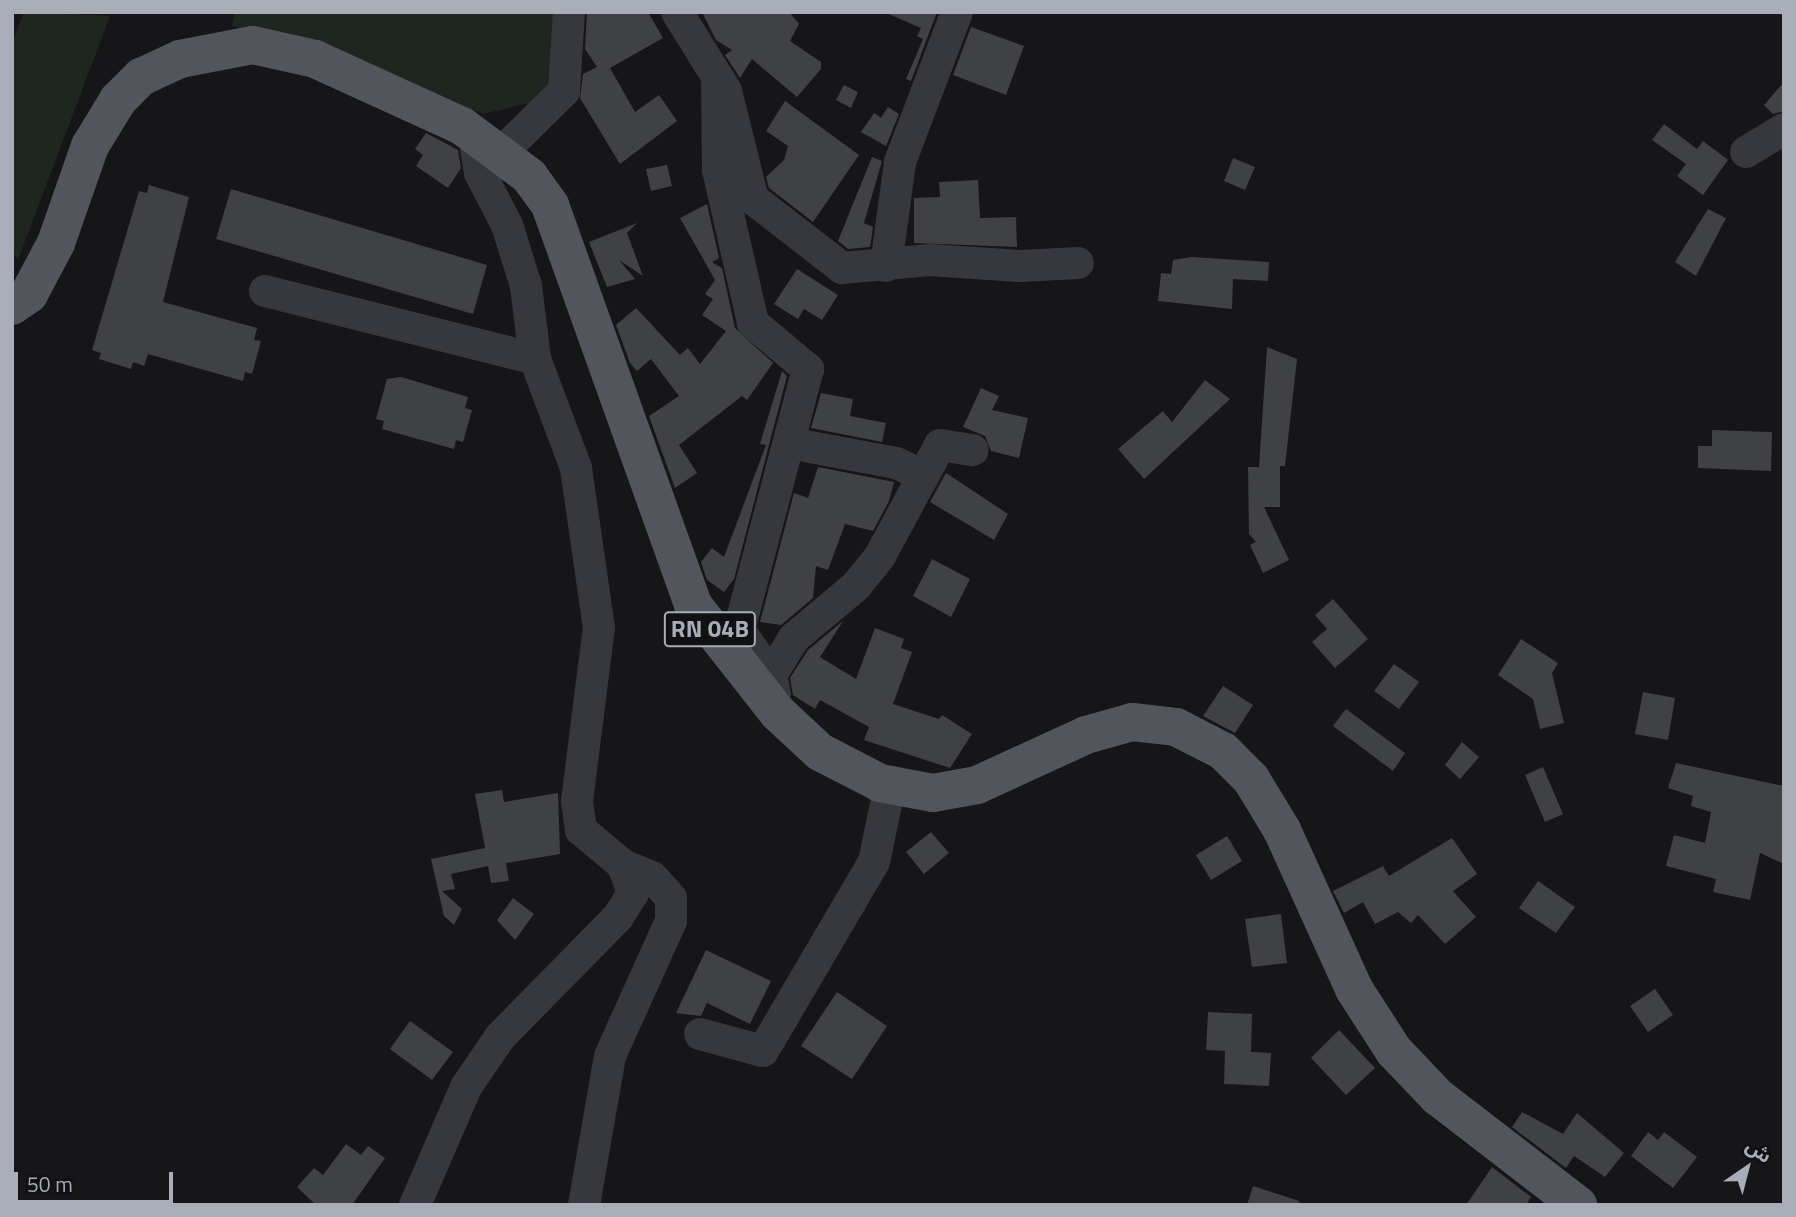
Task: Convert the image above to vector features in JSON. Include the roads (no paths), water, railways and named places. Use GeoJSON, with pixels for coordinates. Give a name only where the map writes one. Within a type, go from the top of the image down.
{"type":"FeatureCollection","features":[{"type":"Feature","properties":{"kind":"main road","name":"RN 04B"},"geometry":{"type":"LineString","coordinates":[[12,306],[29,294],[57,243],[90,146],[118,100],[141,77],[180,59],[253,45],[315,59],[488,143],[550,205],[693,605],[778,713],[820,752],[890,785],[933,793],[977,785],[1086,735],[1132,722],[1176,727],[1223,751],[1251,779],[1282,830],[1354,989],[1394,1051],[1438,1097],[1578,1205]]}},
{"type":"Feature","properties":{"kind":"street"},"geometry":{"type":"LineString","coordinates":[[569,12],[564,91],[488,143],[480,173],[507,225],[526,286],[535,359],[576,468],[598,628],[578,801],[582,830],[623,865],[652,877],[671,898],[671,920],[610,1056],[584,1205]]}},
{"type":"Feature","properties":{"kind":"street"},"geometry":{"type":"LineString","coordinates":[[677,12],[717,76],[733,111],[741,169],[753,199],[842,268],[930,260],[1021,267],[1078,262]]}},
{"type":"Feature","properties":{"kind":"street"},"geometry":{"type":"LineString","coordinates":[[887,266],[900,162],[957,12]]}},
{"type":"Feature","properties":{"kind":"street"},"geometry":{"type":"LineString","coordinates":[[717,76],[718,170],[753,323],[808,369],[739,630],[771,675],[778,713]]}},
{"type":"Feature","properties":{"kind":"street"},"geometry":{"type":"LineString","coordinates":[[1746,152],[1784,129]]}},
{"type":"Feature","properties":{"kind":"street"},"geometry":{"type":"LineString","coordinates":[[265,290],[535,359]]}},
{"type":"Feature","properties":{"kind":"street"},"geometry":{"type":"LineString","coordinates":[[789,443],[896,463],[922,475]]}},
{"type":"Feature","properties":{"kind":"street"},"geometry":{"type":"LineString","coordinates":[[771,675],[794,638],[856,586],[880,556],[940,445],[973,450]]}},
{"type":"Feature","properties":{"kind":"street"},"geometry":{"type":"LineString","coordinates":[[700,1034],[763,1052],[874,862],[890,785]]}},
{"type":"Feature","properties":{"kind":"street"},"geometry":{"type":"LineString","coordinates":[[415,1205],[466,1087],[500,1037],[618,917],[633,893],[623,865]]}}]}
